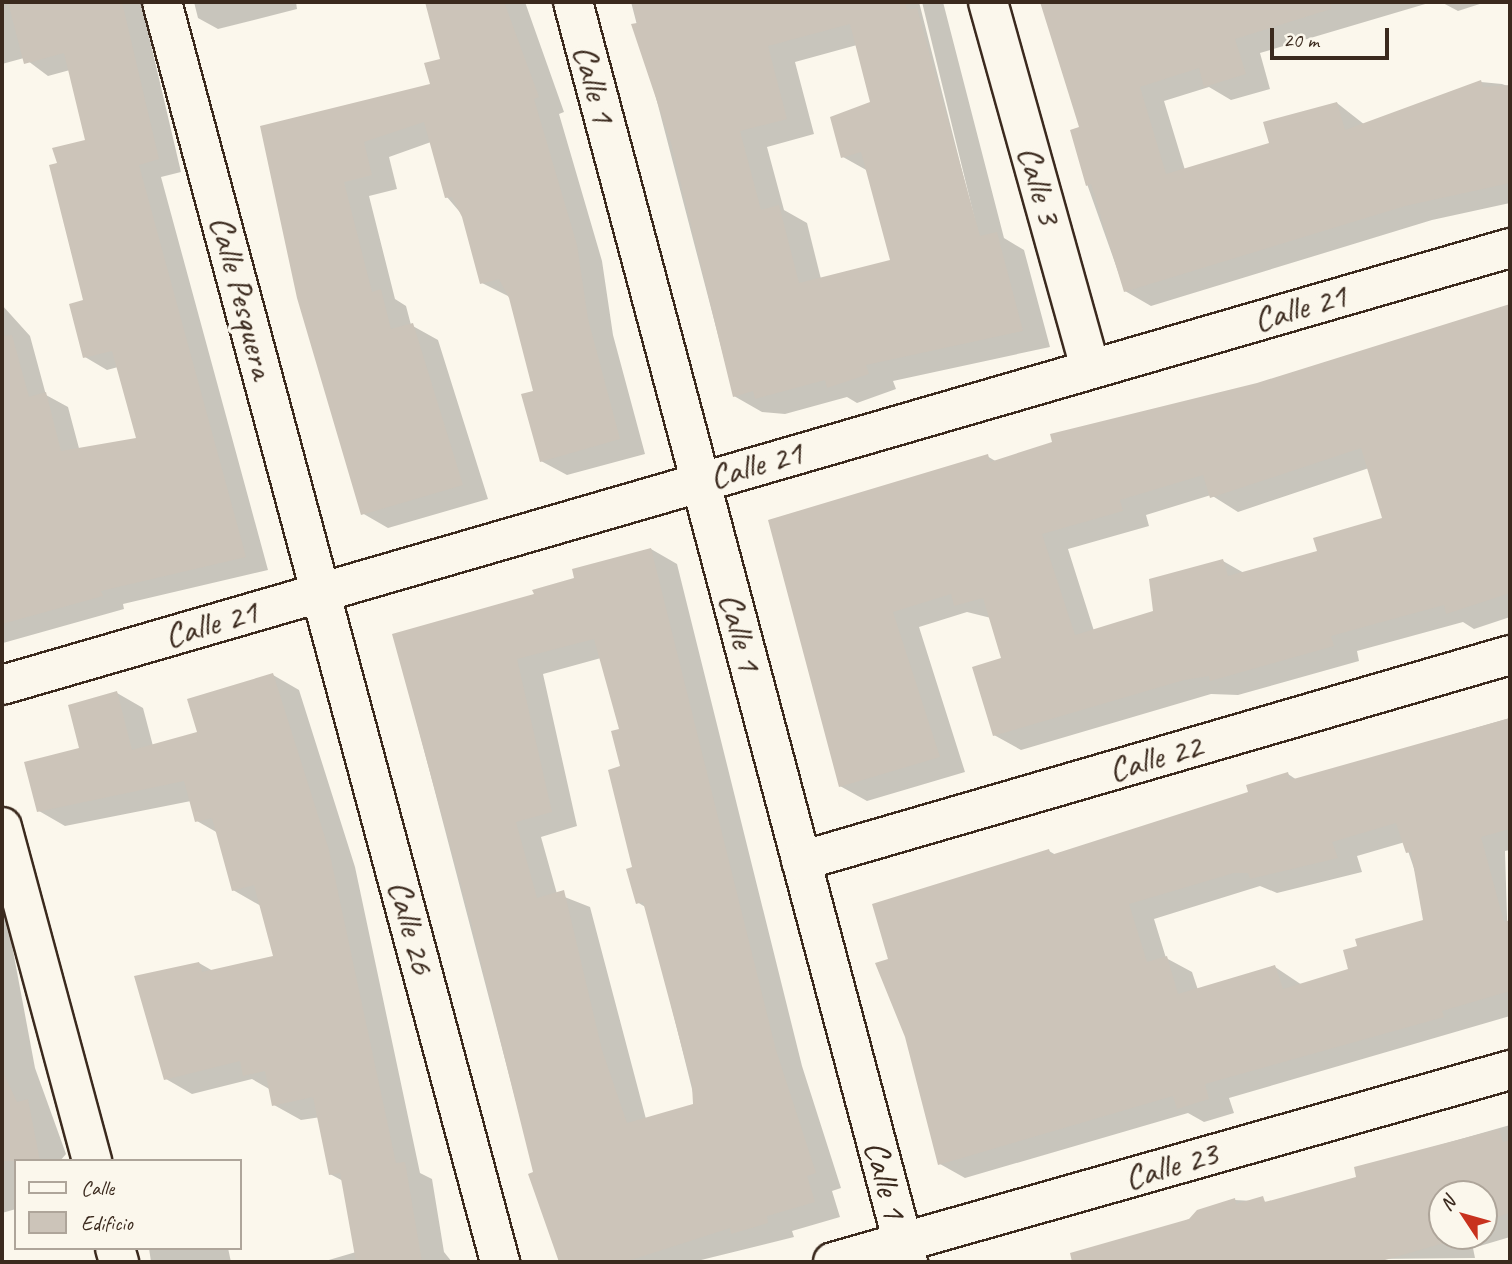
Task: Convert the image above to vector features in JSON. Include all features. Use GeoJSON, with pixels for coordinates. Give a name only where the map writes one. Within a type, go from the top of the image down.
{"type":"FeatureCollection","features":[{"type":"Feature","properties":{"kind":"street","name":"Calle Pesquera"},"geometry":{"type":"LineString","coordinates":[[162,2],[323,592]]}},
{"type":"Feature","properties":{"kind":"street","name":"Calle 1"},"geometry":{"type":"LineString","coordinates":[[573,2],[905,1252]]}},
{"type":"Feature","properties":{"kind":"street","name":"Calle 3"},"geometry":{"type":"LineString","coordinates":[[988,2],[1090,368]]}},
{"type":"Feature","properties":{"kind":"street","name":"Calle 21"},"geometry":{"type":"LineString","coordinates":[[2,685],[1510,248]]}},
{"type":"Feature","properties":{"kind":"street","name":"Calle 26"},"geometry":{"type":"LineString","coordinates":[[323,592],[500,1262]]}},
{"type":"Feature","properties":{"kind":"street","name":"Calle 22"},"geometry":{"type":"LineString","coordinates":[[801,861],[1510,655]]}},
{"type":"Feature","properties":{"kind":"street"},"geometry":{"type":"LineString","coordinates":[[2,827],[91,1159]]}},
{"type":"Feature","properties":{"kind":"street","name":"Calle 23"},"geometry":{"type":"LineString","coordinates":[[833,1262],[905,1252],[1510,1070]]}},
{"type":"Feature","properties":{"kind":"building"},"geometry":{"type":"Polygon","coordinates":[[[8,2],[122,2],[159,159],[139,165],[246,557],[101,591],[103,596],[2,624],[2,336],[12,335],[29,397],[46,392],[61,451],[136,438],[112,351],[83,358],[69,304],[83,300],[49,165],[57,163],[52,148],[85,140],[64,53],[24,64],[8,2]]]}},
{"type":"Feature","properties":{"kind":"building"},"geometry":{"type":"Polygon","coordinates":[[[425,2],[504,2],[539,97],[534,99],[577,245],[588,319],[620,439],[540,462],[521,394],[533,391],[509,298],[499,279],[480,284],[462,217],[452,197],[445,198],[424,122],[364,142],[372,175],[344,182],[372,292],[381,289],[391,329],[413,323],[463,485],[361,515],[297,298],[260,126],[430,84],[424,63],[440,59],[425,2]]]}},
{"type":"Feature","properties":{"kind":"building"},"geometry":{"type":"Polygon","coordinates":[[[632,2],[905,2],[907,10],[917,8],[980,236],[997,232],[1023,331],[866,365],[869,374],[827,388],[825,380],[755,399],[753,391],[733,397],[671,143],[631,24],[637,23],[632,2]],[[850,24],[768,46],[787,119],[740,131],[761,210],[779,205],[799,283],[890,260],[861,152],[841,158],[830,117],[870,102],[850,24]]]}},
{"type":"Feature","properties":{"kind":"building"},"geometry":{"type":"Polygon","coordinates":[[[1040,2],[1330,2],[1331,9],[1235,39],[1246,74],[1204,87],[1199,68],[1140,87],[1166,174],[1269,143],[1263,122],[1337,102],[1345,130],[1481,80],[1483,87],[1510,85],[1510,183],[1405,206],[1124,292],[1091,184],[1086,186],[1070,130],[1079,127],[1040,2]]]}},
{"type":"Feature","properties":{"kind":"building"},"geometry":{"type":"Polygon","coordinates":[[[1510,304],[1510,593],[1446,614],[1444,605],[1331,636],[1334,646],[1210,681],[1209,676],[1184,680],[993,736],[972,667],[1001,658],[983,598],[954,606],[951,594],[893,612],[940,757],[839,787],[768,520],[988,454],[990,462],[1052,442],[1050,434],[1257,383],[1510,304]],[[1361,448],[1210,498],[1203,475],[1120,500],[1123,511],[1042,534],[1075,635],[1153,611],[1149,579],[1223,559],[1228,576],[1317,551],[1313,538],[1382,518],[1361,448]]]}},
{"type":"Feature","properties":{"kind":"building"},"geometry":{"type":"Polygon","coordinates":[[[651,548],[776,1050],[816,1173],[807,1176],[815,1202],[767,1216],[768,1223],[731,1234],[730,1228],[625,1262],[559,1262],[528,1174],[533,1172],[470,918],[392,634],[534,594],[532,590],[574,578],[572,569],[651,548]],[[594,639],[517,659],[552,812],[516,822],[537,898],[564,890],[602,1050],[627,1123],[693,1104],[692,1085],[643,902],[636,904],[626,869],[632,867],[608,770],[620,766],[611,731],[619,729],[594,639]]]}},
{"type":"Feature","properties":{"kind":"building"},"geometry":{"type":"Polygon","coordinates":[[[273,673],[329,850],[396,1163],[405,1162],[422,1262],[356,1262],[340,1173],[329,1175],[313,1097],[272,1106],[265,1071],[243,1076],[240,1061],[164,1080],[134,976],[199,962],[202,972],[273,956],[254,885],[232,891],[212,818],[195,822],[184,781],[37,812],[24,762],[79,748],[68,705],[117,691],[132,750],[197,732],[187,699],[273,673]]]}},
{"type":"Feature","properties":{"kind":"building"},"geometry":{"type":"Polygon","coordinates":[[[1510,718],[1510,829],[1481,837],[1504,922],[1510,920],[1510,991],[1442,1011],[1444,1017],[1205,1084],[1209,1099],[1177,1109],[1173,1096],[938,1165],[905,1037],[875,963],[888,959],[872,904],[1049,849],[1051,855],[1248,792],[1246,785],[1288,772],[1290,780],[1510,718]],[[1396,823],[1332,842],[1338,858],[1250,879],[1248,873],[1234,873],[1129,904],[1147,962],[1167,956],[1178,994],[1275,965],[1283,989],[1348,969],[1343,950],[1357,946],[1355,939],[1423,920],[1411,852],[1406,853],[1396,823]]]}},
{"type":"Feature","properties":{"kind":"building"},"geometry":{"type":"Polygon","coordinates":[[[2,1070],[17,1102],[28,1099],[40,1159],[2,1161],[2,1070]]]}},
{"type":"Feature","properties":{"kind":"building"},"geometry":{"type":"Polygon","coordinates":[[[1499,1129],[1503,1142],[1510,1140],[1510,1213],[1498,1217],[1498,1180],[1428,1180],[1428,1248],[1378,1262],[1072,1262],[1070,1253],[1189,1219],[1197,1210],[1235,1198],[1236,1204],[1263,1196],[1265,1202],[1356,1177],[1354,1167],[1499,1129]]]}}]}
